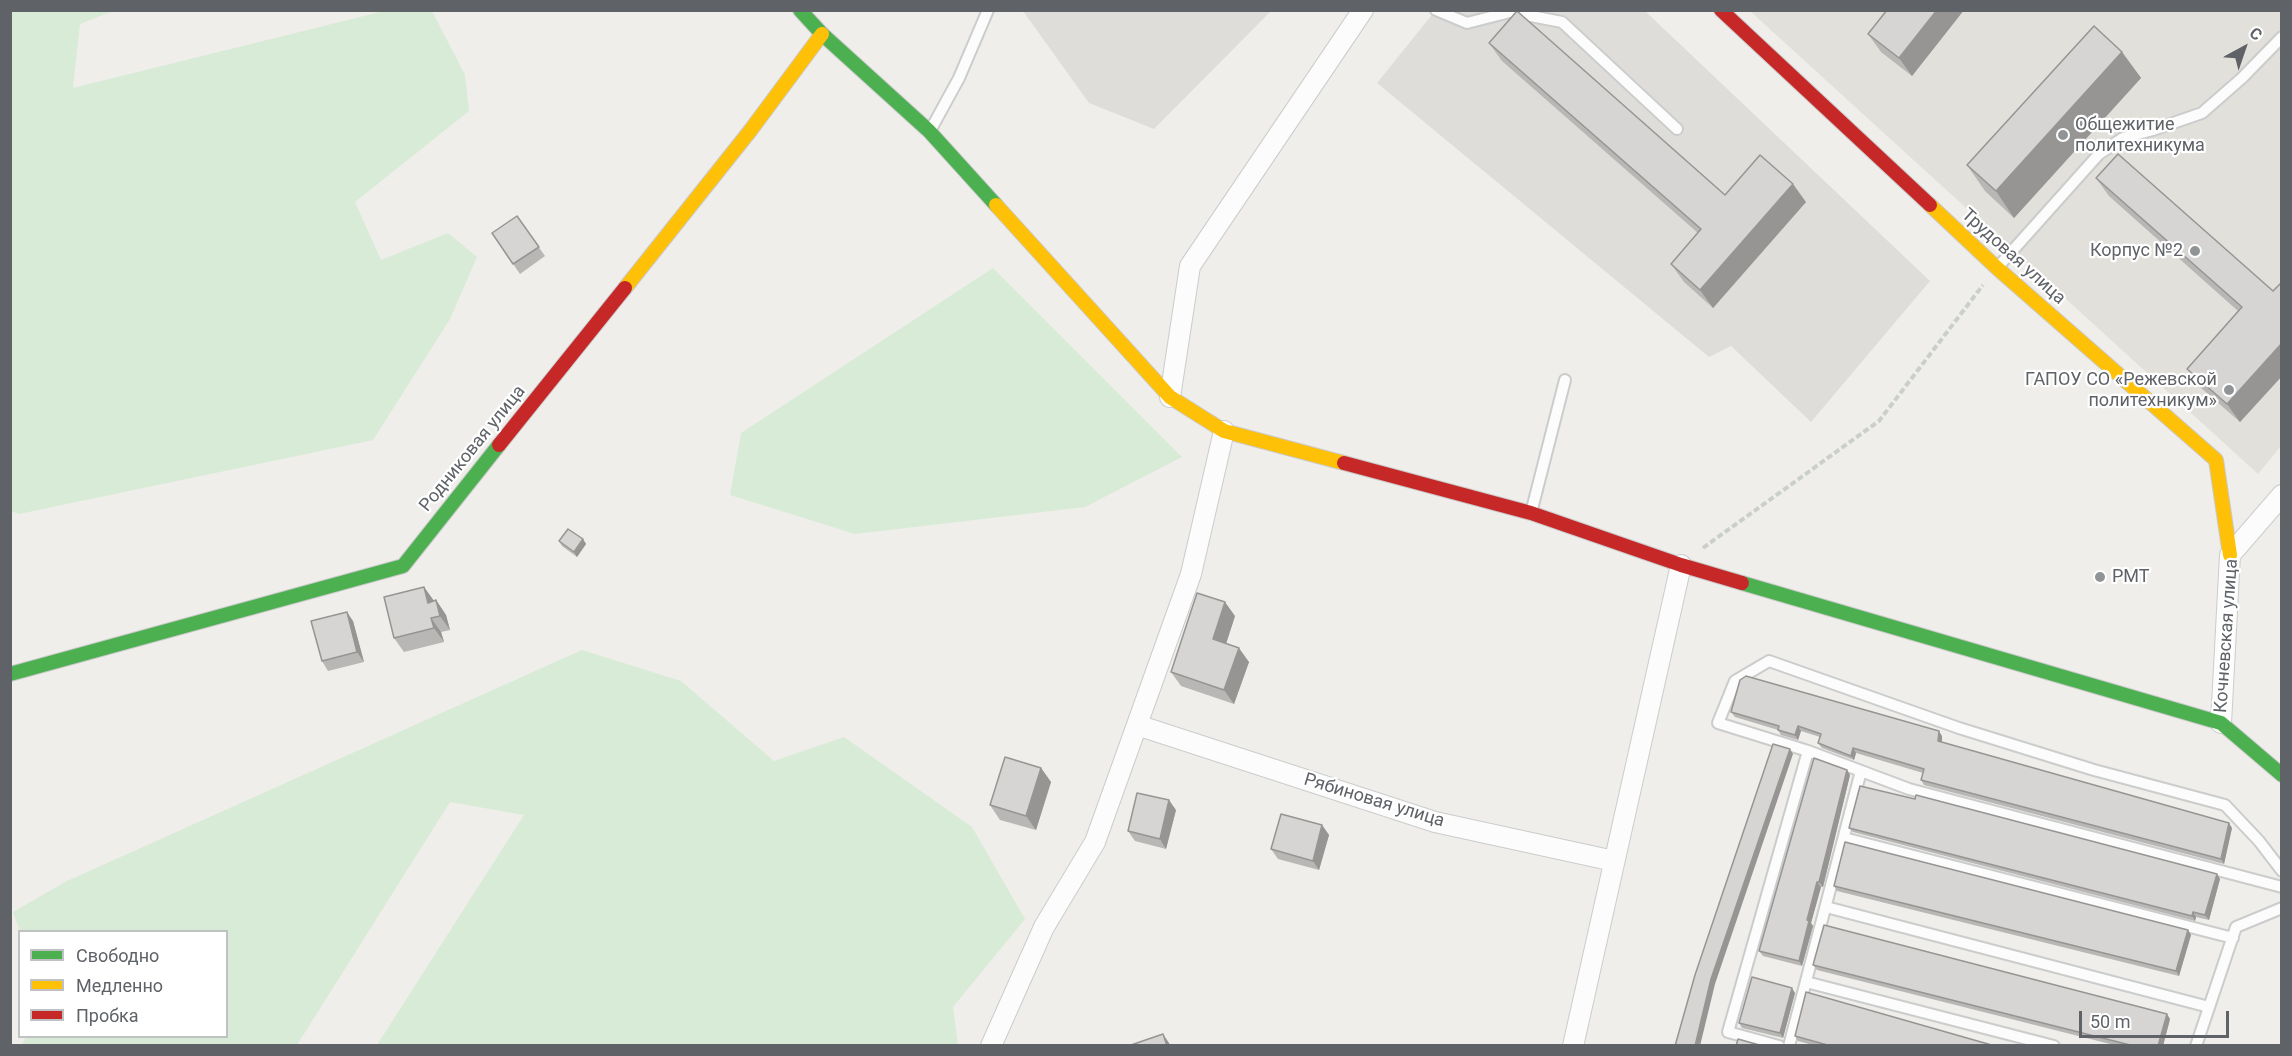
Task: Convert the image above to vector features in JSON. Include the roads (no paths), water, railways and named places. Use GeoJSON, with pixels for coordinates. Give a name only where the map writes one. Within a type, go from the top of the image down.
{"type":"FeatureCollection","features":[{"type":"Feature","properties":{"kind":"street"},"geometry":{"type":"LineString","coordinates":[[800,10],[822,34],[930,131],[1170,397],[1224,430],[1531,513],[1681,565],[2221,723],[2282,775]]}},
{"type":"Feature","properties":{"kind":"street"},"geometry":{"type":"LineString","coordinates":[[1170,397],[1190,266],[1363,10]]}},
{"type":"Feature","properties":{"kind":"street","name":"Трудовая улица"},"geometry":{"type":"LineString","coordinates":[[1720,10],[1997,268],[2216,460],[2230,555]]}},
{"type":"Feature","properties":{"kind":"street","name":"Родниковая улица"},"geometry":{"type":"LineString","coordinates":[[10,674],[403,566],[750,131],[822,34]]}},
{"type":"Feature","properties":{"kind":"street"},"geometry":{"type":"LineString","coordinates":[[990,1046],[1044,927],[1095,842],[1191,574],[1224,430]]}},
{"type":"Feature","properties":{"kind":"street","name":"Кочневская улица"},"geometry":{"type":"LineString","coordinates":[[2221,723],[2230,555],[2282,495]]}},
{"type":"Feature","properties":{"kind":"street"},"geometry":{"type":"LineString","coordinates":[[1573,1046],[1681,565]]}},
{"type":"Feature","properties":{"kind":"street","name":"Рябиновая улица"},"geometry":{"type":"LineString","coordinates":[[1137,725],[1435,822],[1614,861]]}},
{"type":"Feature","properties":{"kind":"lane"},"geometry":{"type":"LineString","coordinates":[[930,131],[959,78],[988,10]]}},
{"type":"Feature","properties":{"kind":"lane"},"geometry":{"type":"LineString","coordinates":[[1436,10],[1467,23],[1510,12],[1562,22],[1677,129]]}},
{"type":"Feature","properties":{"kind":"lane"},"geometry":{"type":"LineString","coordinates":[[1997,268],[2099,154],[2123,138],[2202,113],[2242,78],[2282,37]]}},
{"type":"Feature","properties":{"kind":"lane"},"geometry":{"type":"LineString","coordinates":[[1531,513],[1565,380]]}},
{"type":"Feature","properties":{"kind":"lane"},"geometry":{"type":"LineString","coordinates":[[2282,871],[2259,841],[2225,805],[2094,770],[1959,728],[1769,661],[1735,681],[1718,723],[1808,751],[1909,789],[2282,887]]}},
{"type":"Feature","properties":{"kind":"lane"},"geometry":{"type":"LineString","coordinates":[[1779,1046],[1728,1032],[1808,751]]}},
{"type":"Feature","properties":{"kind":"lane"},"geometry":{"type":"LineString","coordinates":[[1789,1046],[1862,771]]}},
{"type":"Feature","properties":{"kind":"lane"},"geometry":{"type":"LineString","coordinates":[[1844,838],[2233,938]]}},
{"type":"Feature","properties":{"kind":"lane"},"geometry":{"type":"LineString","coordinates":[[1826,907],[2210,1007]]}},
{"type":"Feature","properties":{"kind":"lane"},"geometry":{"type":"LineString","coordinates":[[2196,1046],[2236,927],[2282,909]]}},
{"type":"Feature","properties":{"kind":"lane"},"geometry":{"type":"LineString","coordinates":[[1806,982],[2054,1046]]}},
{"type":"Feature","properties":{"kind":"place","name":"Общежитие политехникума"},"geometry":{"type":"Point","coordinates":[2063,135]}},
{"type":"Feature","properties":{"kind":"place","name":"Корпус №2"},"geometry":{"type":"Point","coordinates":[2195,251]}},
{"type":"Feature","properties":{"kind":"place","name":"ГАПОУ СО «Режевской политехникум»"},"geometry":{"type":"Point","coordinates":[2229,390]}},
{"type":"Feature","properties":{"kind":"place","name":"РМТ"},"geometry":{"type":"Point","coordinates":[2100,577]}}]}
